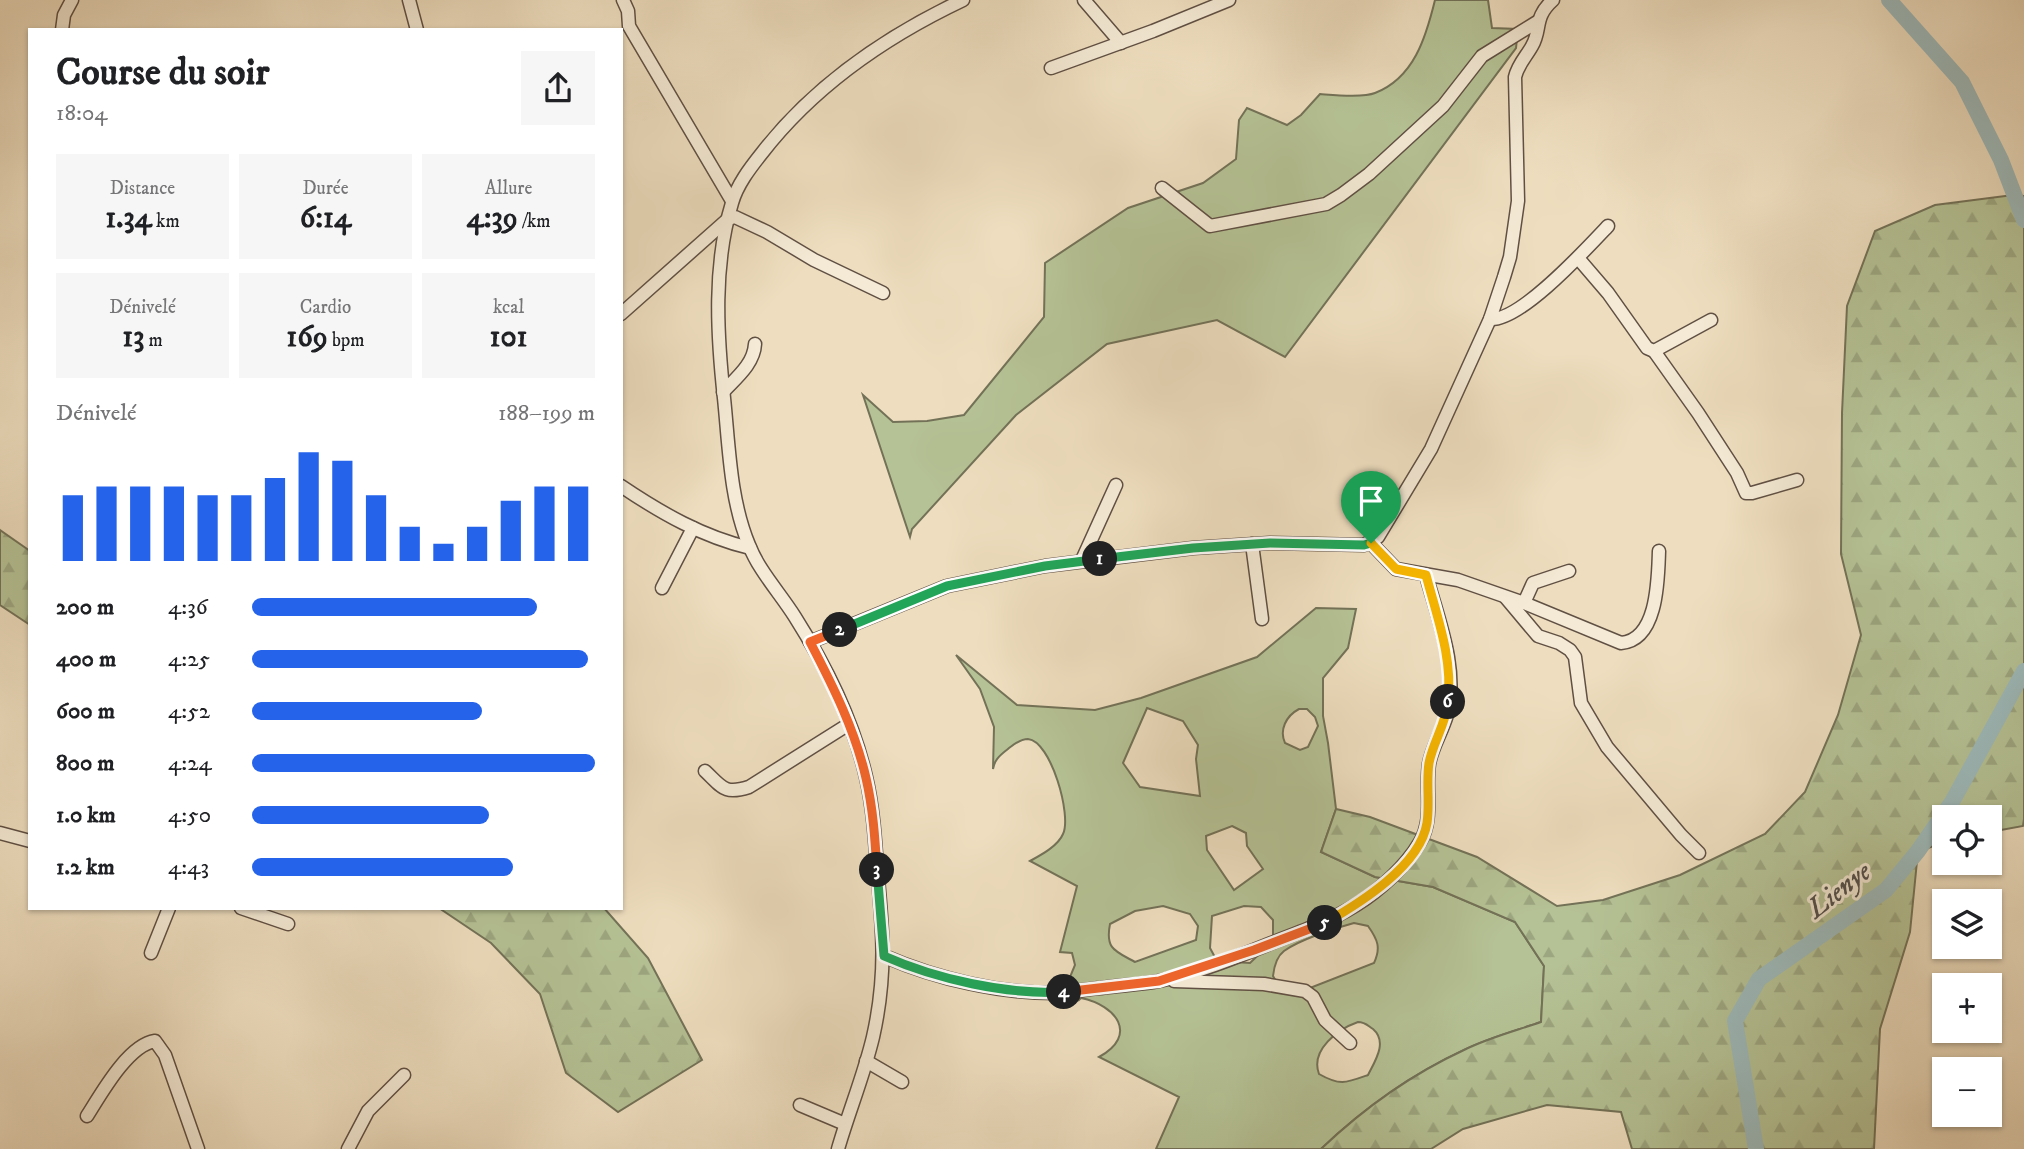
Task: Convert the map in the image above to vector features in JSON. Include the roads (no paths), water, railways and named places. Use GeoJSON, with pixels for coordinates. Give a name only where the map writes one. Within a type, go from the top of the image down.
{"type":"FeatureCollection","features":[{"type":"Feature","properties":{"kind":"street"},"geometry":{"type":"LineString","coordinates":[[62,28],[64,15],[72,0]]}},
{"type":"Feature","properties":{"kind":"street"},"geometry":{"type":"LineString","coordinates":[[408,0],[416,28]]}},
{"type":"Feature","properties":{"kind":"street"},"geometry":{"type":"LineString","coordinates":[[623,0],[628,11],[625,28],[648,54],[732,201]]}},
{"type":"Feature","properties":{"kind":"street"},"geometry":{"type":"LineString","coordinates":[[838,1149],[866,1061],[880,999],[884,956],[870,797],[849,724],[810,642],[750,548],[736,502],[718,339],[719,298],[732,201],[749,169],[771,141],[824,87],[915,24],[963,0]]}},
{"type":"Feature","properties":{"kind":"street"},"geometry":{"type":"LineString","coordinates":[[1084,0],[1121,43]]}},
{"type":"Feature","properties":{"kind":"street"},"geometry":{"type":"LineString","coordinates":[[1051,68],[1229,0]]}},
{"type":"Feature","properties":{"kind":"street"},"geometry":{"type":"LineString","coordinates":[[1162,188],[1210,226],[1326,204],[1369,174],[1443,106],[1482,56],[1537,22],[1553,0]]}},
{"type":"Feature","properties":{"kind":"street"},"geometry":{"type":"LineString","coordinates":[[810,642],[947,586],[1082,561],[1252,544],[1371,543],[1382,532],[1418,474],[1490,319],[1510,257],[1518,201],[1515,76],[1534,43],[1537,22]]}},
{"type":"Feature","properties":{"kind":"street"},"geometry":{"type":"LineString","coordinates":[[623,312],[728,219],[735,217],[814,260],[883,293]]}},
{"type":"Feature","properties":{"kind":"street"},"geometry":{"type":"LineString","coordinates":[[1490,319],[1508,317],[1520,309],[1578,258],[1608,226]]}},
{"type":"Feature","properties":{"kind":"street"},"geometry":{"type":"LineString","coordinates":[[1578,258],[1608,293],[1647,348],[1654,351],[1737,472],[1746,493],[1752,494],[1797,480]]}},
{"type":"Feature","properties":{"kind":"street"},"geometry":{"type":"LineString","coordinates":[[1654,351],[1711,320]]}},
{"type":"Feature","properties":{"kind":"street"},"geometry":{"type":"LineString","coordinates":[[723,392],[750,362],[755,344]]}},
{"type":"Feature","properties":{"kind":"street"},"geometry":{"type":"LineString","coordinates":[[1082,561],[1116,485]]}},
{"type":"Feature","properties":{"kind":"street"},"geometry":{"type":"LineString","coordinates":[[623,487],[661,513],[730,544],[750,548]]}},
{"type":"Feature","properties":{"kind":"street"},"geometry":{"type":"LineString","coordinates":[[662,588],[693,528]]}},
{"type":"Feature","properties":{"kind":"street"},"geometry":{"type":"LineString","coordinates":[[1371,543],[1396,569],[1458,580],[1524,603],[1621,643],[1630,642],[1643,634],[1647,627],[1656,590],[1659,551]]}},
{"type":"Feature","properties":{"kind":"street"},"geometry":{"type":"LineString","coordinates":[[1252,544],[1262,619]]}},
{"type":"Feature","properties":{"kind":"street"},"geometry":{"type":"LineString","coordinates":[[1524,603],[1533,583],[1569,571]]}},
{"type":"Feature","properties":{"kind":"street"},"geometry":{"type":"LineString","coordinates":[[1159,981],[1254,950],[1324,923],[1359,904],[1394,874],[1414,852],[1427,825],[1428,767],[1447,714],[1451,679],[1426,575]]}},
{"type":"Feature","properties":{"kind":"street"},"geometry":{"type":"LineString","coordinates":[[1505,597],[1538,636],[1570,650],[1575,657],[1581,704],[1607,747],[1699,853]]}},
{"type":"Feature","properties":{"kind":"street"},"geometry":{"type":"LineString","coordinates":[[705,771],[725,790],[734,792],[749,787],[849,724]]}},
{"type":"Feature","properties":{"kind":"street"},"geometry":{"type":"LineString","coordinates":[[0,833],[28,840]]}},
{"type":"Feature","properties":{"kind":"street"},"geometry":{"type":"LineString","coordinates":[[151,953],[168,910]]}},
{"type":"Feature","properties":{"kind":"street"},"geometry":{"type":"LineString","coordinates":[[247,910],[288,924]]}},
{"type":"Feature","properties":{"kind":"street"},"geometry":{"type":"LineString","coordinates":[[884,956],[905,965],[963,981],[1016,991],[1060,993],[1159,981],[1265,984],[1305,991],[1313,998],[1325,1020],[1350,1043]]}},
{"type":"Feature","properties":{"kind":"street"},"geometry":{"type":"LineString","coordinates":[[86,1116],[127,1060],[146,1044],[155,1041],[165,1055],[198,1149]]}},
{"type":"Feature","properties":{"kind":"street"},"geometry":{"type":"LineString","coordinates":[[866,1061],[902,1082]]}},
{"type":"Feature","properties":{"kind":"street"},"geometry":{"type":"LineString","coordinates":[[348,1149],[368,1111],[404,1075]]}},
{"type":"Feature","properties":{"kind":"street"},"geometry":{"type":"LineString","coordinates":[[800,1105],[845,1124]]}},
{"type":"Feature","properties":{"kind":"waterway","name":"Lienye"},"geometry":{"type":"LineString","coordinates":[[1889,0],[1962,82],[2001,160],[2024,220]]}},
{"type":"Feature","properties":{"kind":"waterway","name":"Lienye"},"geometry":{"type":"LineString","coordinates":[[1756,1149],[1735,1021],[1759,979],[1886,890],[1918,851],[1952,802],[2024,671]]}}]}
